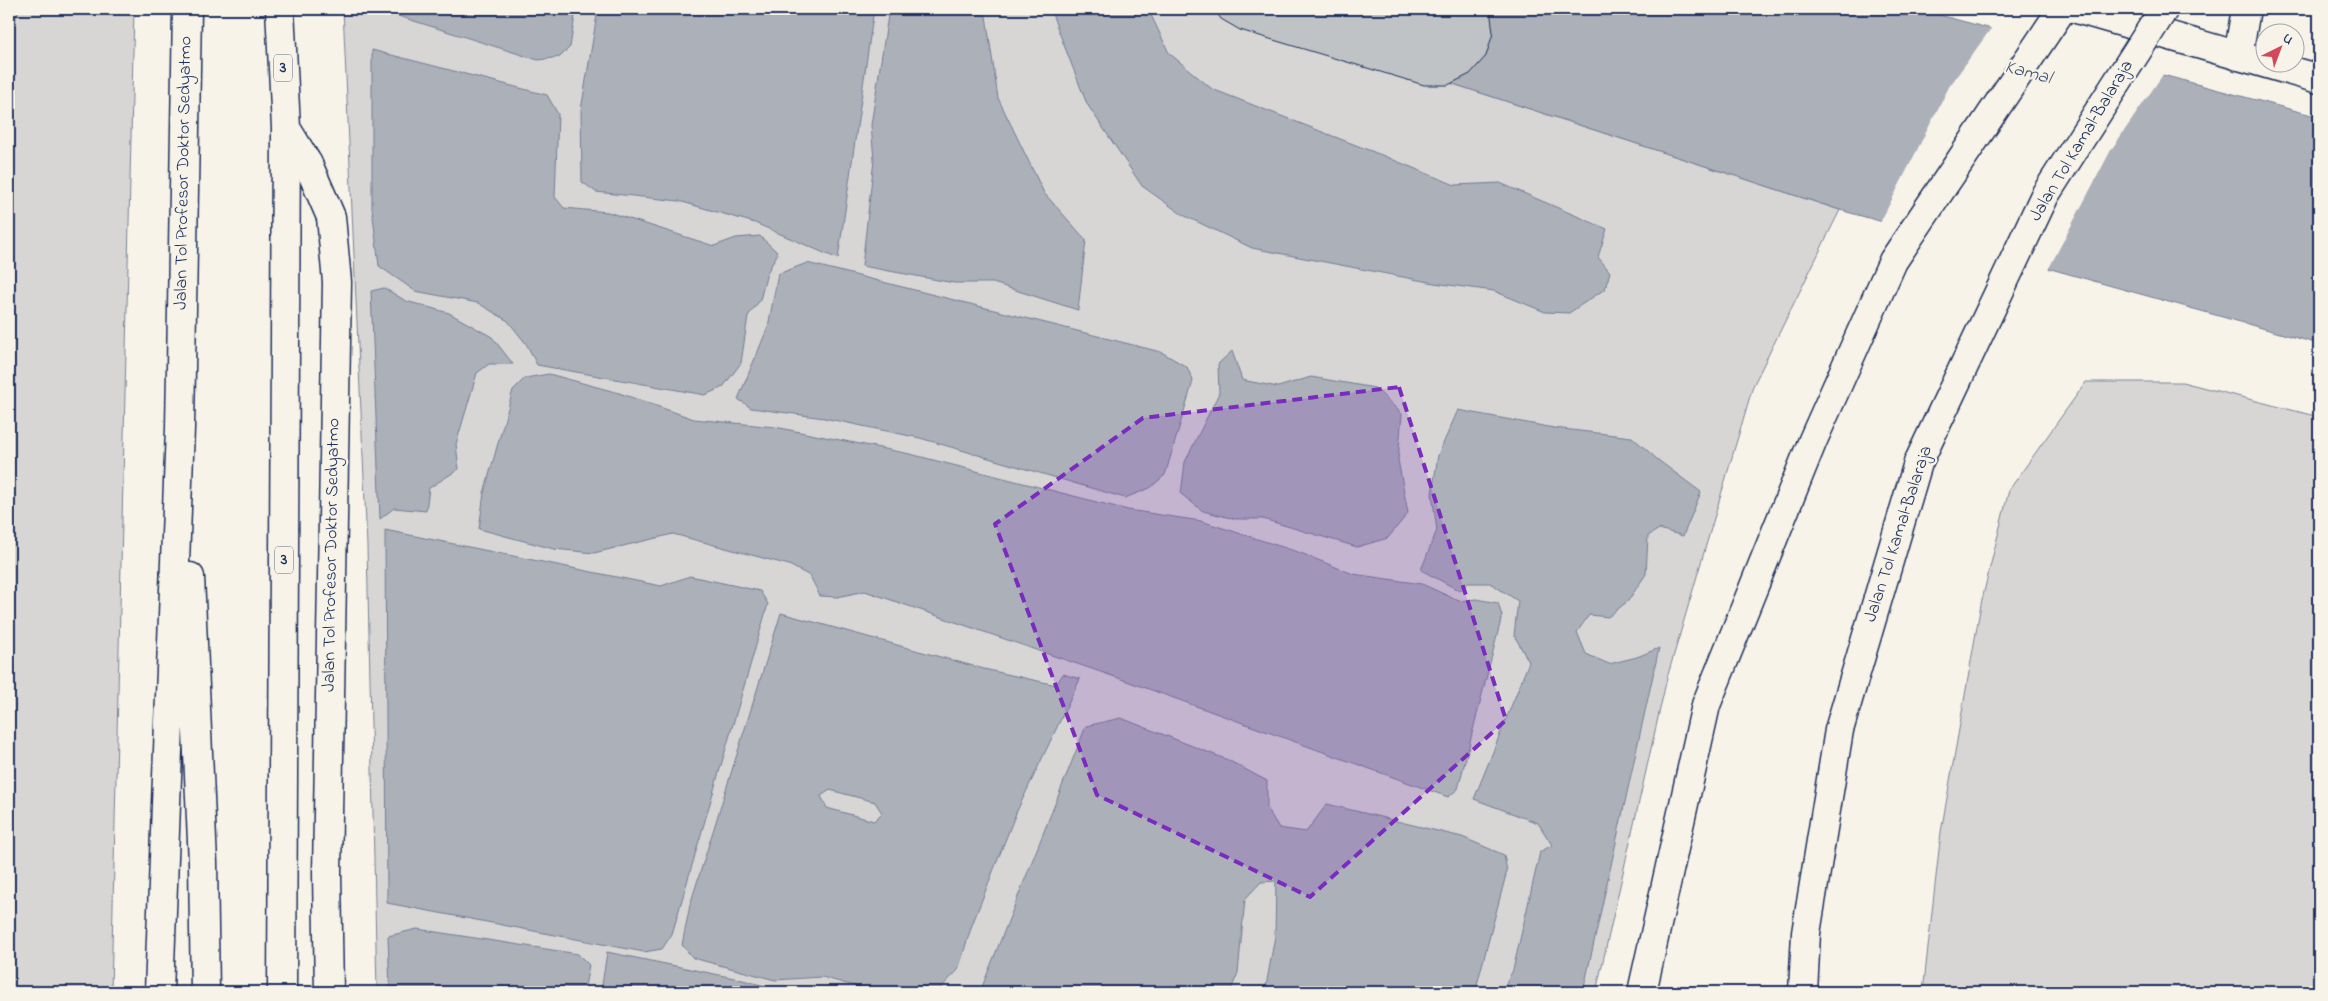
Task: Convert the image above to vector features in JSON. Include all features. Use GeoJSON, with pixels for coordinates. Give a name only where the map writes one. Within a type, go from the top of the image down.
{"type":"FeatureCollection","features":[{"type":"Feature","properties":{"kind":"main road","name":"Jalan Tol Profesor Doktor Sedyatmo"},"geometry":{"type":"LineString","coordinates":[[159,992],[180,428],[187,9]]}},
{"type":"Feature","properties":{"kind":"main road","name":"Jalan Tol Profesor Doktor Sedyatmo"},"geometry":{"type":"LineString","coordinates":[[280,9],[286,128],[282,992]]}},
{"type":"Feature","properties":{"kind":"main road"},"geometry":{"type":"LineString","coordinates":[[1642,992],[1706,705],[1813,440],[1893,261],[2062,9]]}},
{"type":"Feature","properties":{"kind":"main road"},"geometry":{"type":"LineString","coordinates":[[2077,9],[2319,79]]}},
{"type":"Feature","properties":{"kind":"main road","name":"Jalan Tol Kamal–Balaraja"},"geometry":{"type":"LineString","coordinates":[[1803,992],[1806,933],[1839,730],[1918,463],[2045,195],[2164,9]]}},
{"type":"Feature","properties":{"kind":"main road"},"geometry":{"type":"LineString","coordinates":[[2238,56],[2246,9]]}},
{"type":"Feature","properties":{"kind":"main road","name":"Jalan Tol Profesor Doktor Sedyatmo"},"geometry":{"type":"LineString","coordinates":[[286,128],[308,164],[331,217],[337,282],[327,874],[329,992]]}},
{"type":"Feature","properties":{"kind":"main road","name":"Jalan Tol Profesor Doktor Sedyatmo"},"geometry":{"type":"LineString","coordinates":[[180,428],[198,722],[204,863],[205,992]]}},
{"type":"Feature","properties":{"kind":"highlighted area"},"geometry":{"type":"Polygon","coordinates":[[[1399,387],[1506,720],[1310,897],[1097,795],[995,524],[1143,418],[1399,387]]]}},
{"type":"Feature","properties":{"kind":"shaded area"},"geometry":{"type":"Polygon","coordinates":[[[19,9],[134,9],[111,992],[9,992],[9,37],[19,9]]]}},
{"type":"Feature","properties":{"kind":"shaded area"},"geometry":{"type":"Polygon","coordinates":[[[343,9],[1223,9],[1840,210],[1753,386],[1667,678],[1596,992],[377,992],[367,546],[343,9]]]}},
{"type":"Feature","properties":{"kind":"shaded area"},"geometry":{"type":"Polygon","coordinates":[[[2086,382],[2182,382],[2319,417],[2319,992],[1923,992],[1941,832],[1981,604],[2009,490],[2086,382]]]}},
{"type":"Feature","properties":{"kind":"water"},"geometry":{"type":"Polygon","coordinates":[[[376,9],[576,9],[570,47],[560,57],[538,60],[376,9]]]}},
{"type":"Feature","properties":{"kind":"water"},"geometry":{"type":"Polygon","coordinates":[[[598,9],[874,9],[838,259],[755,223],[679,201],[596,192],[582,182],[581,110],[598,9]]]}},
{"type":"Feature","properties":{"kind":"water"},"geometry":{"type":"Polygon","coordinates":[[[889,9],[966,9],[986,16],[998,98],[1044,193],[1086,240],[1078,310],[993,283],[954,283],[862,266],[874,160],[871,125],[889,9]]]}},
{"type":"Feature","properties":{"kind":"water"},"geometry":{"type":"Polygon","coordinates":[[[1050,9],[1150,9],[1169,53],[1212,89],[1455,185],[1500,183],[1607,229],[1598,257],[1610,272],[1605,289],[1569,313],[1545,312],[1494,291],[1434,283],[1252,248],[1183,215],[1142,186],[1087,104],[1050,9]]]}},
{"type":"Feature","properties":{"kind":"water","name":"Kamal"},"geometry":{"type":"Polygon","coordinates":[[[1223,9],[1917,9],[2319,117],[2319,344],[1840,210],[1223,9]]]}},
{"type":"Feature","properties":{"kind":"water"},"geometry":{"type":"Polygon","coordinates":[[[372,50],[547,95],[558,114],[555,197],[564,208],[608,212],[714,246],[736,238],[760,236],[778,253],[767,273],[760,300],[748,316],[741,363],[723,387],[705,395],[537,365],[527,345],[508,321],[478,303],[415,291],[379,266],[372,208],[372,50]]]}},
{"type":"Feature","properties":{"kind":"water"},"geometry":{"type":"Polygon","coordinates":[[[807,263],[1161,352],[1187,367],[1193,381],[1165,475],[1150,488],[1125,498],[920,438],[824,418],[751,408],[738,399],[768,327],[778,274],[807,263]]]}},
{"type":"Feature","properties":{"kind":"water"},"geometry":{"type":"Polygon","coordinates":[[[384,288],[406,301],[449,313],[492,337],[513,364],[489,364],[477,373],[456,444],[459,469],[429,488],[426,511],[394,508],[380,519],[371,291],[384,288]]]}},
{"type":"Feature","properties":{"kind":"water"},"geometry":{"type":"Polygon","coordinates":[[[1232,351],[1242,380],[1278,387],[1311,377],[1375,388],[1402,414],[1398,460],[1408,513],[1388,538],[1357,547],[1263,519],[1235,519],[1203,511],[1181,494],[1185,462],[1219,393],[1218,364],[1232,351]]]}},
{"type":"Feature","properties":{"kind":"water"},"geometry":{"type":"Polygon","coordinates":[[[549,374],[619,393],[694,419],[775,427],[910,454],[1128,510],[1201,521],[1298,552],[1353,574],[1422,584],[1459,601],[1476,599],[1498,603],[1502,616],[1458,789],[1448,797],[1121,679],[865,591],[837,597],[820,596],[810,576],[789,565],[673,534],[594,553],[554,549],[479,529],[484,493],[513,390],[525,378],[549,374]]]}},
{"type":"Feature","properties":{"kind":"water"},"geometry":{"type":"Polygon","coordinates":[[[1458,410],[1554,428],[1632,437],[1658,460],[1701,492],[1683,536],[1659,529],[1648,536],[1646,574],[1628,601],[1608,617],[1589,615],[1577,632],[1586,654],[1609,664],[1637,657],[1659,648],[1583,992],[1502,992],[1513,970],[1540,852],[1552,845],[1538,823],[1474,799],[1529,662],[1514,635],[1518,601],[1490,583],[1468,583],[1460,591],[1421,570],[1437,530],[1432,494],[1438,455],[1458,410]]]}},
{"type":"Feature","properties":{"kind":"water"},"geometry":{"type":"Polygon","coordinates":[[[385,530],[661,586],[690,576],[760,591],[768,604],[672,934],[662,949],[644,952],[387,903],[385,530]]]}},
{"type":"Feature","properties":{"kind":"water"},"geometry":{"type":"Polygon","coordinates":[[[781,613],[984,669],[1056,685],[1063,674],[1080,679],[1016,813],[972,925],[958,970],[937,992],[876,992],[822,977],[775,980],[693,958],[682,945],[690,905],[781,613]],[[830,790],[821,796],[827,808],[874,821],[882,813],[875,802],[830,790]]]}},
{"type":"Feature","properties":{"kind":"water"},"geometry":{"type":"Polygon","coordinates":[[[1121,718],[1228,760],[1267,781],[1267,808],[1279,828],[1306,832],[1327,804],[1462,837],[1504,855],[1507,871],[1475,992],[1265,992],[1275,936],[1276,881],[1261,882],[1245,899],[1238,973],[1230,992],[980,992],[1086,726],[1121,718]]]}},
{"type":"Feature","properties":{"kind":"water"},"geometry":{"type":"Polygon","coordinates":[[[417,929],[578,954],[589,965],[584,992],[390,992],[388,936],[417,929]]]}},
{"type":"Feature","properties":{"kind":"water"},"geometry":{"type":"Polygon","coordinates":[[[607,952],[739,979],[787,992],[601,992],[607,952]]]}},
{"type":"Feature","properties":{"kind":"pier"},"geometry":{"type":"Polygon","coordinates":[[[1992,27],[2164,73],[2111,150],[2048,270],[1880,223],[1949,87],[1992,27]]]}},
{"type":"Feature","properties":{"kind":"building"},"geometry":{"type":"Polygon","coordinates":[[[1214,9],[1490,9],[1493,33],[1486,56],[1470,74],[1448,85],[1424,85],[1240,30],[1221,19],[1214,9]]]}}]}
